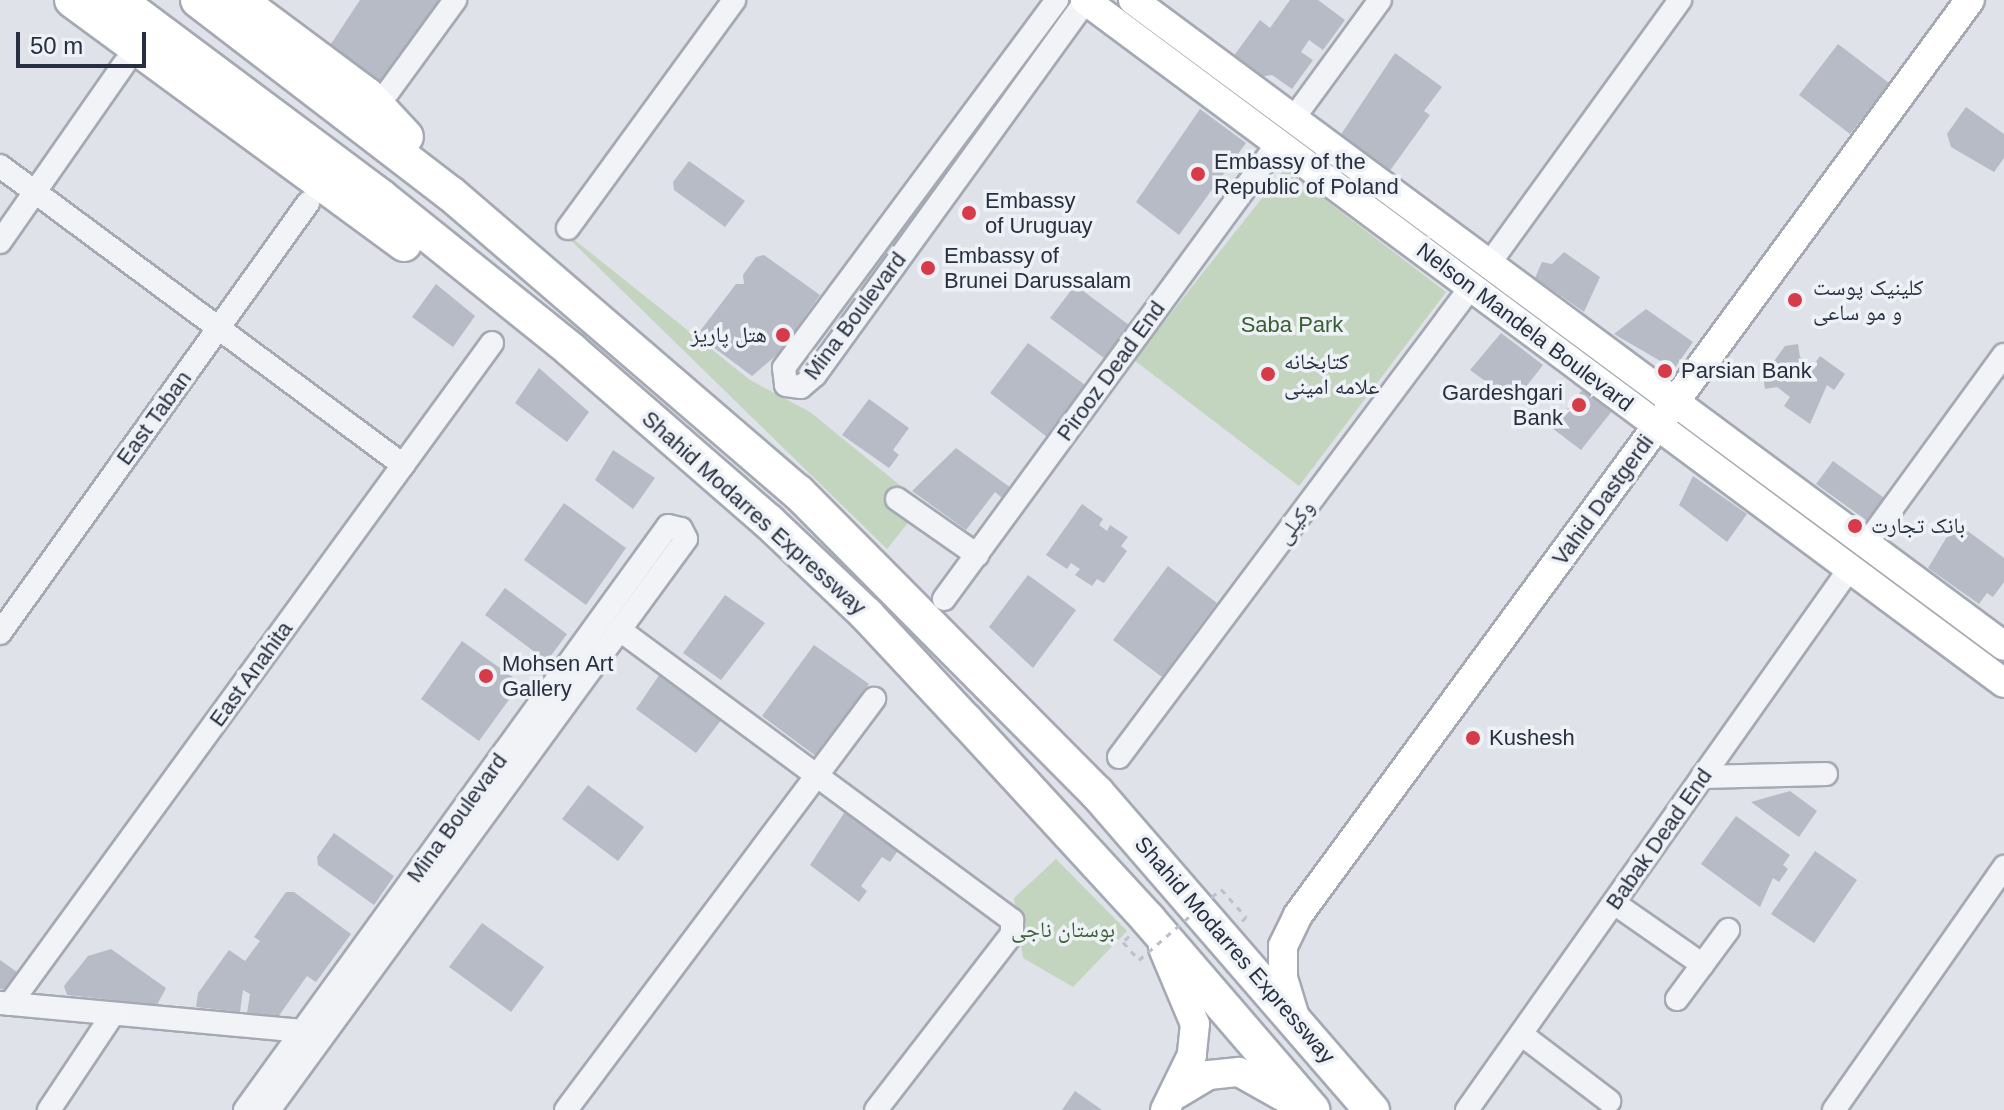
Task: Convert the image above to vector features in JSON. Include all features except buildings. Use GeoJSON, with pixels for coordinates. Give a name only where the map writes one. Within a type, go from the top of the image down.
{"type":"FeatureCollection","features":[{"type":"Feature","properties":{"kind":"highway"},"geometry":{"type":"LineString","coordinates":[[72,0],[486,304],[571,350]]}},
{"type":"Feature","properties":{"kind":"highway","name":"Shahid Modarres Expressway"},"geometry":{"type":"LineString","coordinates":[[118,0],[381,197],[571,350],[867,615],[1148,919],[1312,1110]]}},
{"type":"Feature","properties":{"kind":"highway","name":"Shahid Modarres Expressway"},"geometry":{"type":"LineString","coordinates":[[198,0],[451,194],[819,512],[1018,708],[1294,1014],[1372,1110]]}},
{"type":"Feature","properties":{"kind":"highway"},"geometry":{"type":"LineString","coordinates":[[239,0],[385,111],[451,194]]}},
{"type":"Feature","properties":{"kind":"main road","name":"Nelson Mandela Boulevard"},"geometry":{"type":"LineString","coordinates":[[1133,0],[2004,646]]}},
{"type":"Feature","properties":{"kind":"main road","name":"Vahid Dastgerdi"},"geometry":{"type":"LineString","coordinates":[[1294,1014],[1283,978],[1283,946],[1298,915],[1970,0]]}},
{"type":"Feature","properties":{"kind":"main road","name":"Nelson Mandela Boulevard"},"geometry":{"type":"LineString","coordinates":[[1080,8],[1190,78],[2004,683]]}},
{"type":"Feature","properties":{"kind":"main road"},"geometry":{"type":"LineString","coordinates":[[1190,78],[1207,55]]}},
{"type":"Feature","properties":{"kind":"main road"},"geometry":{"type":"LineString","coordinates":[[1148,919],[1195,1024],[1192,1055],[1171,1102]]}},
{"type":"Feature","properties":{"kind":"main road"},"geometry":{"type":"LineString","coordinates":[[1171,1102],[1209,1075],[1239,1072],[1305,1110]]}},
{"type":"Feature","properties":{"kind":"street"},"geometry":{"type":"LineString","coordinates":[[388,92],[455,0]]}},
{"type":"Feature","properties":{"kind":"street"},"geometry":{"type":"LineString","coordinates":[[568,228],[734,0]]}},
{"type":"Feature","properties":{"kind":"street"},"geometry":{"type":"LineString","coordinates":[[1293,119],[1380,0]]}},
{"type":"Feature","properties":{"kind":"street"},"geometry":{"type":"LineString","coordinates":[[1489,264],[1680,0]]}},
{"type":"Feature","properties":{"kind":"street"},"geometry":{"type":"LineString","coordinates":[[1054,4],[1080,8]]}},
{"type":"Feature","properties":{"kind":"street","name":"Mina Boulevard"},"geometry":{"type":"LineString","coordinates":[[1054,4],[784,368],[786,385],[801,387],[815,375],[1080,8]]}},
{"type":"Feature","properties":{"kind":"street"},"geometry":{"type":"LineString","coordinates":[[0,242],[124,64]]}},
{"type":"Feature","properties":{"kind":"street","name":"Pirooz Dead End"},"geometry":{"type":"LineString","coordinates":[[944,599],[1278,143]]}},
{"type":"Feature","properties":{"kind":"street"},"geometry":{"type":"LineString","coordinates":[[0,166],[403,465]]}},
{"type":"Feature","properties":{"kind":"street","name":"East Taban"},"geometry":{"type":"LineString","coordinates":[[0,633],[308,203]]}},
{"type":"Feature","properties":{"kind":"street","name":"وكيلی"},"geometry":{"type":"LineString","coordinates":[[1119,757],[1471,287]]}},
{"type":"Feature","properties":{"kind":"street","name":"East Anahita"},"geometry":{"type":"LineString","coordinates":[[5,1004],[492,343]]}},
{"type":"Feature","properties":{"kind":"street"},"geometry":{"type":"LineString","coordinates":[[1866,544],[2004,355]]}},
{"type":"Feature","properties":{"kind":"street"},"geometry":{"type":"LineString","coordinates":[[897,499],[977,555]]}},
{"type":"Feature","properties":{"kind":"street","name":"Mina Boulevard"},"geometry":{"type":"LineString","coordinates":[[245,1110],[677,533],[620,630],[269,1110]]}},
{"type":"Feature","properties":{"kind":"street","name":"Babak Dead End"},"geometry":{"type":"LineString","coordinates":[[1473,1108],[1521,1034],[1850,568]]}},
{"type":"Feature","properties":{"kind":"street"},"geometry":{"type":"LineString","coordinates":[[620,630],[1012,920],[1014,927],[876,1110]]}},
{"type":"Feature","properties":{"kind":"street"},"geometry":{"type":"LineString","coordinates":[[566,1110],[874,699]]}},
{"type":"Feature","properties":{"kind":"street"},"geometry":{"type":"LineString","coordinates":[[1702,777],[1826,774]]}},
{"type":"Feature","properties":{"kind":"street"},"geometry":{"type":"LineString","coordinates":[[1834,1110],[2004,867]]}},
{"type":"Feature","properties":{"kind":"street"},"geometry":{"type":"LineString","coordinates":[[1614,903],[1703,965]]}},
{"type":"Feature","properties":{"kind":"street"},"geometry":{"type":"LineString","coordinates":[[1677,999],[1728,930]]}},
{"type":"Feature","properties":{"kind":"street"},"geometry":{"type":"LineString","coordinates":[[5,1004],[303,1031]]}},
{"type":"Feature","properties":{"kind":"street"},"geometry":{"type":"LineString","coordinates":[[49,1110],[113,1014]]}},
{"type":"Feature","properties":{"kind":"street"},"geometry":{"type":"LineString","coordinates":[[1521,1034],[1609,1101]]}},
{"type":"Feature","properties":{"kind":"path"},"geometry":{"type":"LineString","coordinates":[[1123,942],[1139,960],[1221,889],[1246,917]]}},
{"type":"Feature","properties":{"kind":"green space","name":"Saba Park"},"geometry":{"type":"Polygon","coordinates":[[[1285,169],[1446,292],[1299,486],[1134,360],[1285,169]]]}},
{"type":"Feature","properties":{"kind":"green space"},"geometry":{"type":"Polygon","coordinates":[[[552,222],[750,380],[810,412],[923,504],[887,549],[552,222]]]}},
{"type":"Feature","properties":{"kind":"green space","name":"بوستان ناجی"},"geometry":{"type":"Polygon","coordinates":[[[1056,859],[1127,931],[1073,987],[1023,958],[1014,898],[1056,859]]]}},
{"type":"Feature","properties":{"kind":"place","name":"Embassy of the Republic of Poland"},"geometry":{"type":"Point","coordinates":[1198,174]}},
{"type":"Feature","properties":{"kind":"place","name":"Embassy of Uruguay"},"geometry":{"type":"Point","coordinates":[969,213]}},
{"type":"Feature","properties":{"kind":"place","name":"Embassy of Brunei Darussalam"},"geometry":{"type":"Point","coordinates":[928,268]}},
{"type":"Feature","properties":{"kind":"place","name":"کلینیک پوست و مو ساعی"},"geometry":{"type":"Point","coordinates":[1795,300]}},
{"type":"Feature","properties":{"kind":"place","name":"هتل پاریز"},"geometry":{"type":"Point","coordinates":[783,335]}},
{"type":"Feature","properties":{"kind":"place","name":"Parsian Bank"},"geometry":{"type":"Point","coordinates":[1665,371]}},
{"type":"Feature","properties":{"kind":"place","name":"کتابخانه علامه امینی"},"geometry":{"type":"Point","coordinates":[1268,374]}},
{"type":"Feature","properties":{"kind":"place","name":"Gardeshgari Bank"},"geometry":{"type":"Point","coordinates":[1579,405]}},
{"type":"Feature","properties":{"kind":"place","name":"بانک تجارت"},"geometry":{"type":"Point","coordinates":[1855,526]}},
{"type":"Feature","properties":{"kind":"place","name":"Mohsen Art Gallery"},"geometry":{"type":"Point","coordinates":[486,676]}},
{"type":"Feature","properties":{"kind":"place","name":"Kushesh"},"geometry":{"type":"Point","coordinates":[1473,738]}}]}
